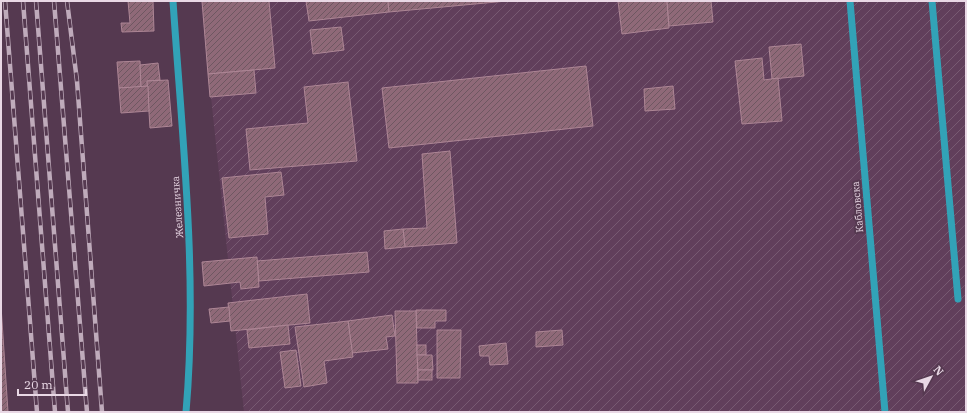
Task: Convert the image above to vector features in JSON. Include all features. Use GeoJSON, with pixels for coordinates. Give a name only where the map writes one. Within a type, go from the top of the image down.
{"type":"FeatureCollection","features":[{"type":"Feature","properties":{"kind":"street","name":"Железничка"},"geometry":{"type":"LineString","coordinates":[[173,1],[190,265],[190,369],[186,412]]}},
{"type":"Feature","properties":{"kind":"street","name":"Кабловска"},"geometry":{"type":"LineString","coordinates":[[850,1],[885,412]]}},
{"type":"Feature","properties":{"kind":"street"},"geometry":{"type":"LineString","coordinates":[[932,1],[958,299]]}},
{"type":"Feature","properties":{"kind":"shaded area"},"geometry":{"type":"Polygon","coordinates":[[[201,1],[966,1],[966,412],[244,412],[201,1]]]}},
{"type":"Feature","properties":{"kind":"building"},"geometry":{"type":"Polygon","coordinates":[[[128,1],[153,1],[154,31],[122,32],[121,23],[130,23],[128,1]]]}},
{"type":"Feature","properties":{"kind":"building"},"geometry":{"type":"Polygon","coordinates":[[[202,1],[269,1],[275,68],[208,74],[202,1]]]}},
{"type":"Feature","properties":{"kind":"building"},"geometry":{"type":"Polygon","coordinates":[[[306,1],[388,1],[389,12],[309,21],[306,1]]]}},
{"type":"Feature","properties":{"kind":"building"},"geometry":{"type":"Polygon","coordinates":[[[388,1],[507,1],[389,12],[388,1]]]}},
{"type":"Feature","properties":{"kind":"building"},"geometry":{"type":"Polygon","coordinates":[[[618,1],[667,1],[669,28],[622,34],[618,1]]]}},
{"type":"Feature","properties":{"kind":"building"},"geometry":{"type":"Polygon","coordinates":[[[667,1],[711,1],[713,22],[669,26],[667,1]]]}},
{"type":"Feature","properties":{"kind":"building"},"geometry":{"type":"Polygon","coordinates":[[[341,27],[344,50],[313,54],[310,30],[341,27]]]}},
{"type":"Feature","properties":{"kind":"building"},"geometry":{"type":"Polygon","coordinates":[[[801,44],[804,76],[772,79],[769,47],[801,44]]]}},
{"type":"Feature","properties":{"kind":"building"},"geometry":{"type":"Polygon","coordinates":[[[762,58],[764,80],[778,78],[782,121],[742,124],[735,61],[762,58]]]}},
{"type":"Feature","properties":{"kind":"building"},"geometry":{"type":"Polygon","coordinates":[[[140,61],[141,87],[119,88],[117,62],[140,61]]]}},
{"type":"Feature","properties":{"kind":"building"},"geometry":{"type":"Polygon","coordinates":[[[158,63],[160,80],[147,81],[148,86],[141,87],[140,65],[158,63]]]}},
{"type":"Feature","properties":{"kind":"building"},"geometry":{"type":"Polygon","coordinates":[[[586,66],[593,126],[389,148],[382,88],[586,66]]]}},
{"type":"Feature","properties":{"kind":"building"},"geometry":{"type":"Polygon","coordinates":[[[254,70],[256,93],[210,97],[208,74],[254,70]]]}},
{"type":"Feature","properties":{"kind":"building"},"geometry":{"type":"Polygon","coordinates":[[[168,80],[172,126],[150,128],[147,81],[168,80]]]}},
{"type":"Feature","properties":{"kind":"building"},"geometry":{"type":"Polygon","coordinates":[[[348,82],[357,161],[250,170],[246,129],[308,123],[304,87],[348,82]]]}},
{"type":"Feature","properties":{"kind":"building"},"geometry":{"type":"Polygon","coordinates":[[[148,86],[149,111],[121,113],[119,88],[148,86]]]}},
{"type":"Feature","properties":{"kind":"building"},"geometry":{"type":"Polygon","coordinates":[[[673,86],[675,109],[645,111],[644,89],[673,86]]]}},
{"type":"Feature","properties":{"kind":"building"},"geometry":{"type":"Polygon","coordinates":[[[450,151],[457,243],[405,247],[403,229],[427,228],[422,154],[450,151]]]}},
{"type":"Feature","properties":{"kind":"building"},"geometry":{"type":"Polygon","coordinates":[[[281,172],[284,195],[265,197],[268,234],[229,238],[222,178],[281,172]]]}},
{"type":"Feature","properties":{"kind":"building"},"geometry":{"type":"Polygon","coordinates":[[[403,229],[405,247],[385,249],[384,231],[403,229]]]}},
{"type":"Feature","properties":{"kind":"building"},"geometry":{"type":"Polygon","coordinates":[[[367,252],[369,272],[259,281],[257,261],[367,252]]]}},
{"type":"Feature","properties":{"kind":"building"},"geometry":{"type":"Polygon","coordinates":[[[257,257],[259,287],[241,289],[240,282],[204,286],[202,262],[257,257]]]}},
{"type":"Feature","properties":{"kind":"building"},"geometry":{"type":"Polygon","coordinates":[[[307,294],[310,323],[231,331],[228,303],[307,294]]]}},
{"type":"Feature","properties":{"kind":"building"},"geometry":{"type":"Polygon","coordinates":[[[1,306],[8,412],[1,412],[1,306]]]}},
{"type":"Feature","properties":{"kind":"building"},"geometry":{"type":"Polygon","coordinates":[[[229,307],[230,321],[211,323],[209,309],[229,307]]]}},
{"type":"Feature","properties":{"kind":"building"},"geometry":{"type":"Polygon","coordinates":[[[416,310],[446,310],[446,321],[435,321],[435,328],[417,328],[416,310]]]}},
{"type":"Feature","properties":{"kind":"building"},"geometry":{"type":"Polygon","coordinates":[[[395,311],[416,311],[418,383],[397,383],[395,311]]]}},
{"type":"Feature","properties":{"kind":"building"},"geometry":{"type":"Polygon","coordinates":[[[392,315],[395,336],[386,337],[388,349],[352,353],[348,321],[392,315]]]}},
{"type":"Feature","properties":{"kind":"building"},"geometry":{"type":"Polygon","coordinates":[[[348,321],[353,357],[324,361],[327,383],[304,387],[295,327],[348,321]]]}},
{"type":"Feature","properties":{"kind":"building"},"geometry":{"type":"Polygon","coordinates":[[[288,325],[290,344],[249,348],[247,330],[288,325]]]}},
{"type":"Feature","properties":{"kind":"building"},"geometry":{"type":"Polygon","coordinates":[[[437,330],[461,330],[460,378],[437,378],[437,330]]]}},
{"type":"Feature","properties":{"kind":"building"},"geometry":{"type":"Polygon","coordinates":[[[562,330],[563,345],[536,347],[536,332],[562,330]]]}},
{"type":"Feature","properties":{"kind":"building"},"geometry":{"type":"Polygon","coordinates":[[[506,343],[508,364],[490,365],[489,356],[480,356],[479,346],[506,343]]]}},
{"type":"Feature","properties":{"kind":"building"},"geometry":{"type":"Polygon","coordinates":[[[417,345],[426,345],[426,355],[417,355],[417,345]]]}},
{"type":"Feature","properties":{"kind":"building"},"geometry":{"type":"Polygon","coordinates":[[[296,350],[301,386],[285,388],[280,352],[296,350]]]}},
{"type":"Feature","properties":{"kind":"building"},"geometry":{"type":"Polygon","coordinates":[[[417,355],[432,355],[433,370],[418,370],[417,355]]]}},
{"type":"Feature","properties":{"kind":"building"},"geometry":{"type":"Polygon","coordinates":[[[418,370],[432,370],[432,380],[418,380],[418,370]]]}},
{"type":"Feature","properties":{"kind":"railway"},"geometry":{"type":"LineString","coordinates":[[5,1],[37,412]]}},
{"type":"Feature","properties":{"kind":"railway"},"geometry":{"type":"LineString","coordinates":[[23,1],[55,412]]}},
{"type":"Feature","properties":{"kind":"railway"},"geometry":{"type":"LineString","coordinates":[[36,1],[68,412]]}},
{"type":"Feature","properties":{"kind":"railway"},"geometry":{"type":"LineString","coordinates":[[54,1],[87,412]]}},
{"type":"Feature","properties":{"kind":"railway"},"geometry":{"type":"LineString","coordinates":[[67,1],[77,81],[102,412]]}}]}
